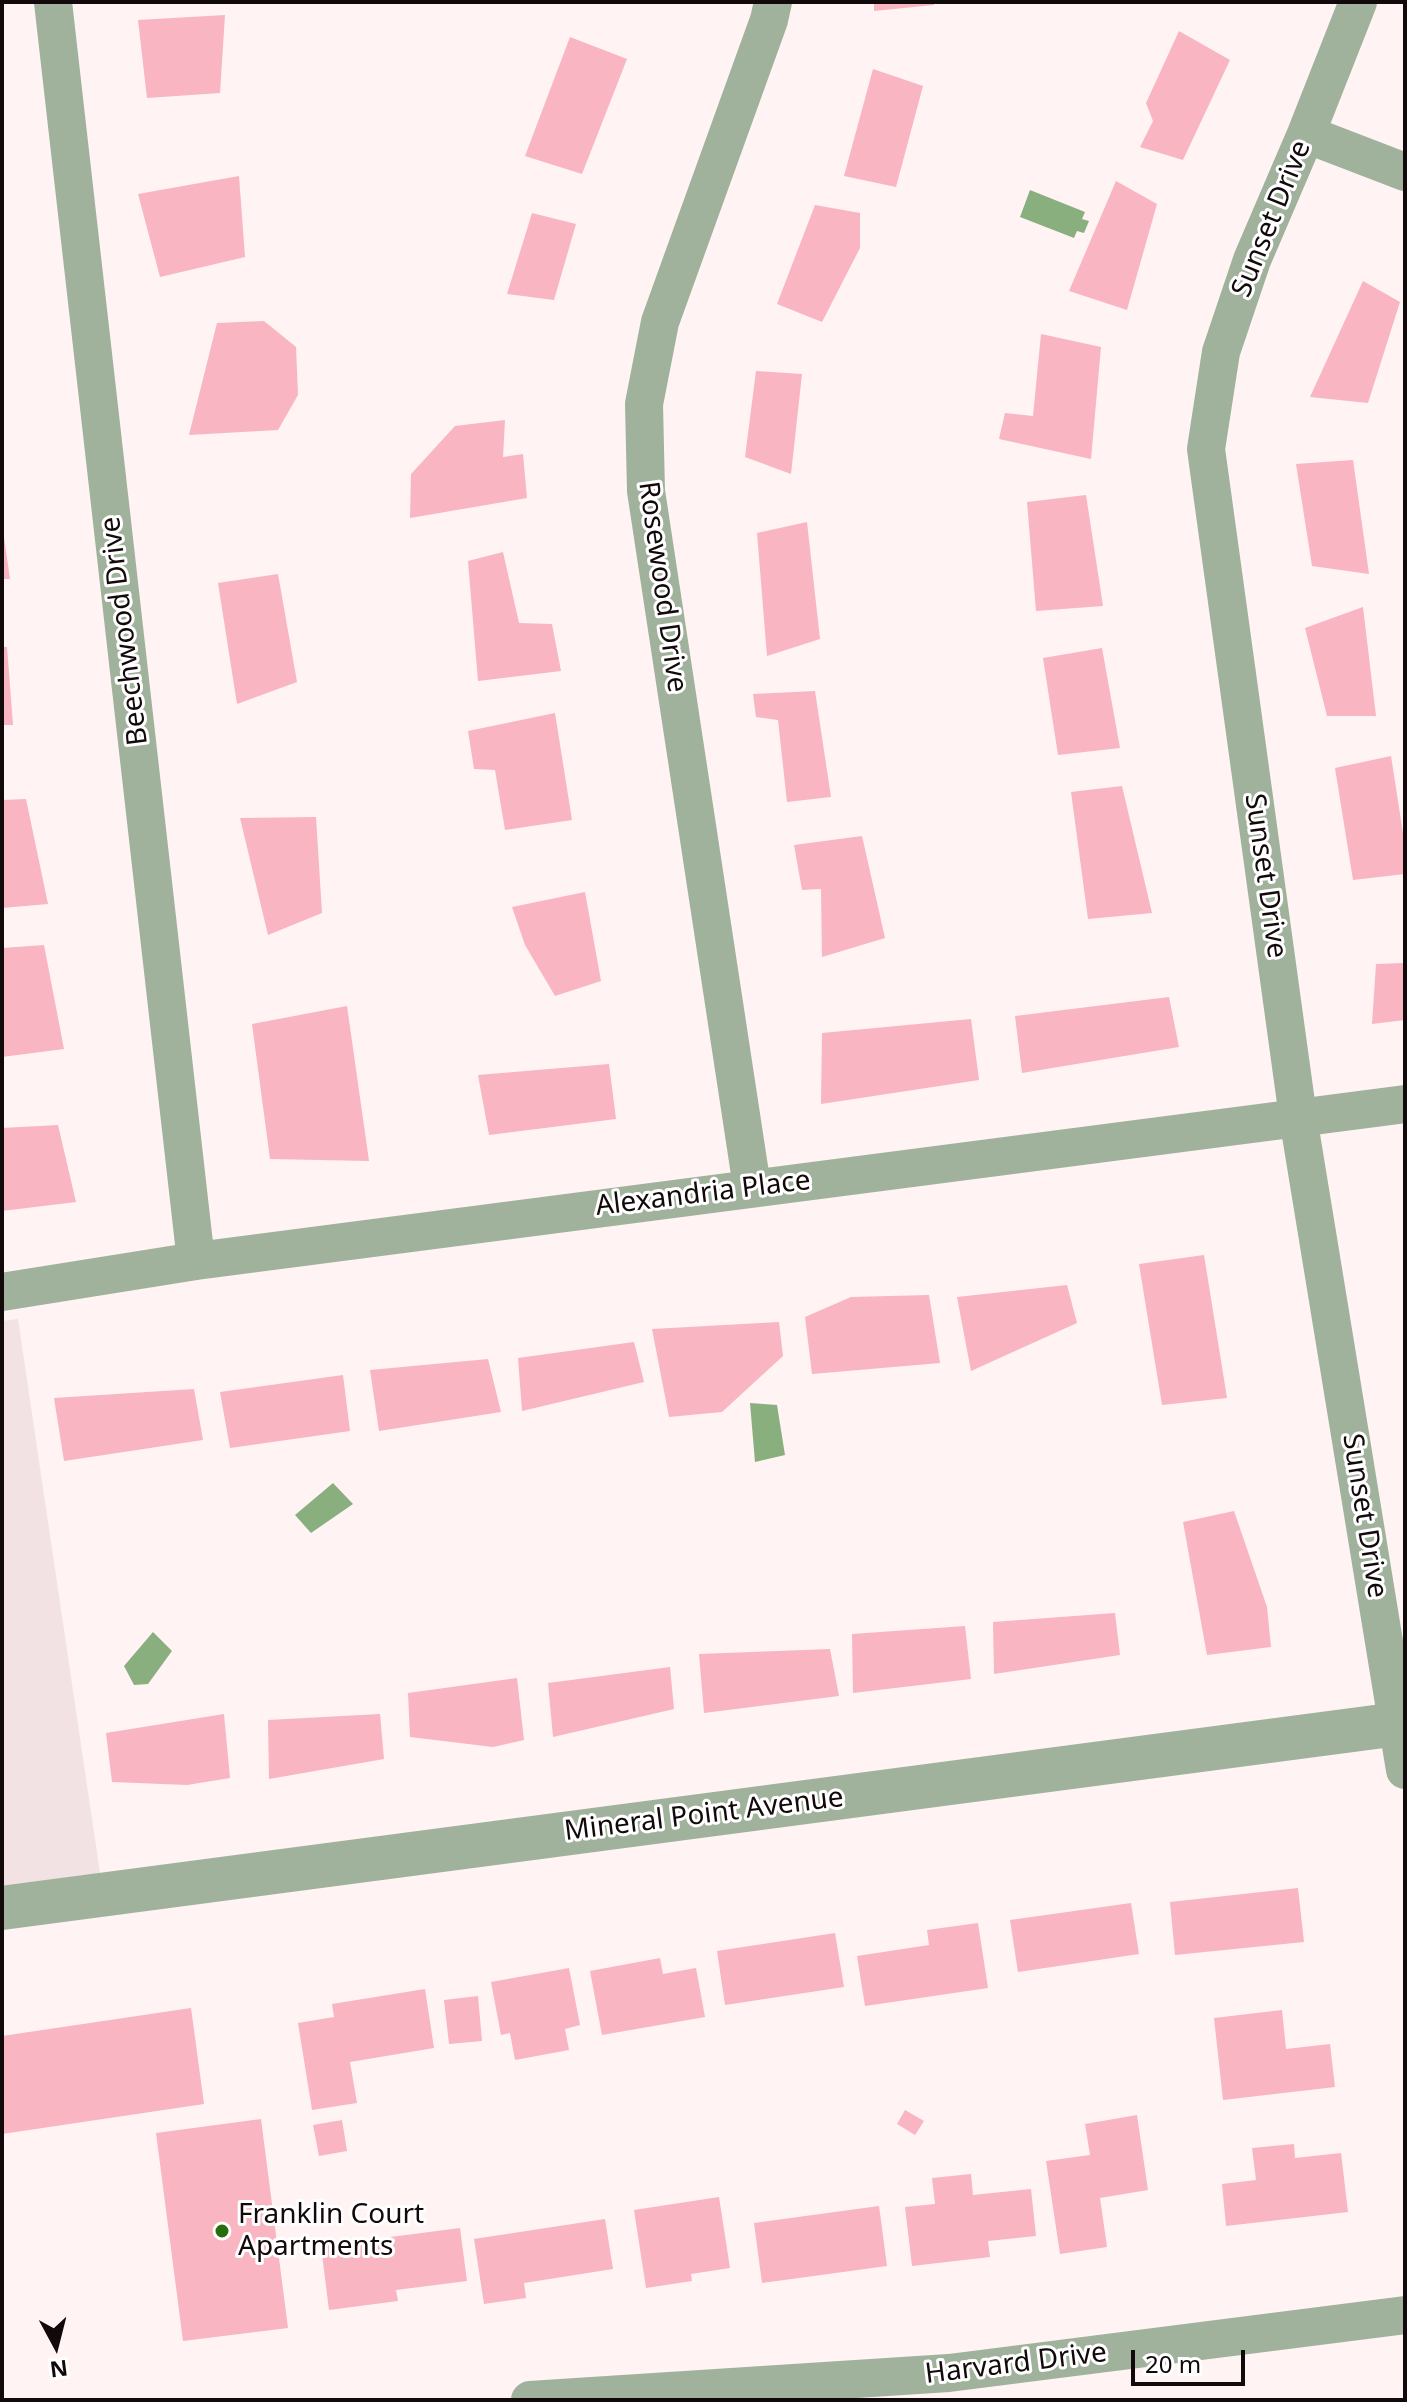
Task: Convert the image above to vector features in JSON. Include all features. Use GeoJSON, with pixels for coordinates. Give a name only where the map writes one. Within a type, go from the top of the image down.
{"type":"FeatureCollection","features":[{"type":"Feature","properties":{"kind":"street","name":"Beechwood Drive"},"geometry":{"type":"LineString","coordinates":[[53,2],[196,1261]]}},
{"type":"Feature","properties":{"kind":"street","name":"Rosewood Drive"},"geometry":{"type":"LineString","coordinates":[[752,1187],[646,491],[644,404],[660,322],[773,2]]}},
{"type":"Feature","properties":{"kind":"street","name":"Sunset Drive"},"geometry":{"type":"LineString","coordinates":[[1358,2],[1252,260],[1221,352],[1206,449],[1298,1117],[1402,1723],[1405,1770]]}},
{"type":"Feature","properties":{"kind":"street"},"geometry":{"type":"LineString","coordinates":[[1306,134],[1405,172]]}},
{"type":"Feature","properties":{"kind":"street","name":"Alexandria Place"},"geometry":{"type":"LineString","coordinates":[[2,1292],[196,1261],[1405,1104]]}},
{"type":"Feature","properties":{"kind":"street","name":"Mineral Point Avenue"},"geometry":{"type":"LineString","coordinates":[[2,1908],[1402,1723]]}},
{"type":"Feature","properties":{"kind":"street","name":"Harvard Drive"},"geometry":{"type":"LineString","coordinates":[[530,2400],[951,2386],[1405,2315]]}},
{"type":"Feature","properties":{"kind":"shaded area"},"geometry":{"type":"Polygon","coordinates":[[[1030,190],[1085,212],[1082,219],[1089,221],[1084,233],[1077,231],[1074,238],[1020,217],[1030,190]]]}},
{"type":"Feature","properties":{"kind":"shaded area"},"geometry":{"type":"Polygon","coordinates":[[[18,1319],[100,1873],[2,1888],[2,1321],[18,1319]]]}},
{"type":"Feature","properties":{"kind":"shaded area"},"geometry":{"type":"Polygon","coordinates":[[[750,1403],[777,1405],[785,1455],[755,1462],[750,1403]]]}},
{"type":"Feature","properties":{"kind":"shaded area"},"geometry":{"type":"Polygon","coordinates":[[[333,1483],[353,1504],[311,1533],[295,1515],[333,1483]]]}},
{"type":"Feature","properties":{"kind":"shaded area"},"geometry":{"type":"Polygon","coordinates":[[[153,1632],[172,1651],[148,1684],[134,1685],[124,1666],[153,1632]]]}},
{"type":"Feature","properties":{"kind":"building"},"geometry":{"type":"Polygon","coordinates":[[[874,2],[934,2],[934,5],[874,11],[874,2]]]}},
{"type":"Feature","properties":{"kind":"building"},"geometry":{"type":"Polygon","coordinates":[[[225,15],[220,93],[147,98],[138,20],[225,15]]]}},
{"type":"Feature","properties":{"kind":"building"},"geometry":{"type":"Polygon","coordinates":[[[1179,31],[1230,60],[1183,160],[1140,147],[1153,121],[1146,103],[1179,31]]]}},
{"type":"Feature","properties":{"kind":"building"},"geometry":{"type":"Polygon","coordinates":[[[570,37],[627,59],[582,174],[525,156],[570,37]]]}},
{"type":"Feature","properties":{"kind":"building"},"geometry":{"type":"Polygon","coordinates":[[[873,69],[923,86],[896,187],[844,176],[873,69]]]}},
{"type":"Feature","properties":{"kind":"building"},"geometry":{"type":"Polygon","coordinates":[[[239,176],[245,257],[160,277],[138,194],[239,176]]]}},
{"type":"Feature","properties":{"kind":"building"},"geometry":{"type":"Polygon","coordinates":[[[1116,181],[1157,204],[1127,310],[1069,291],[1116,181]]]}},
{"type":"Feature","properties":{"kind":"building"},"geometry":{"type":"Polygon","coordinates":[[[815,205],[860,213],[860,248],[822,322],[777,304],[815,205]]]}},
{"type":"Feature","properties":{"kind":"building"},"geometry":{"type":"Polygon","coordinates":[[[532,213],[576,224],[554,300],[507,294],[532,213]]]}},
{"type":"Feature","properties":{"kind":"building"},"geometry":{"type":"Polygon","coordinates":[[[1363,281],[1400,302],[1368,403],[1310,397],[1363,281]]]}},
{"type":"Feature","properties":{"kind":"building"},"geometry":{"type":"Polygon","coordinates":[[[264,321],[296,347],[298,395],[278,430],[189,435],[217,323],[264,321]]]}},
{"type":"Feature","properties":{"kind":"building"},"geometry":{"type":"Polygon","coordinates":[[[1041,334],[1101,347],[1091,459],[999,439],[1005,413],[1033,416],[1041,334]]]}},
{"type":"Feature","properties":{"kind":"building"},"geometry":{"type":"Polygon","coordinates":[[[756,371],[802,374],[791,474],[745,457],[756,371]]]}},
{"type":"Feature","properties":{"kind":"building"},"geometry":{"type":"Polygon","coordinates":[[[505,420],[503,457],[523,454],[527,498],[410,518],[411,474],[455,426],[505,420]]]}},
{"type":"Feature","properties":{"kind":"building"},"geometry":{"type":"Polygon","coordinates":[[[1353,460],[1369,574],[1312,566],[1296,464],[1353,460]]]}},
{"type":"Feature","properties":{"kind":"building"},"geometry":{"type":"Polygon","coordinates":[[[1086,495],[1103,606],[1036,611],[1027,502],[1086,495]]]}},
{"type":"Feature","properties":{"kind":"building"},"geometry":{"type":"Polygon","coordinates":[[[807,522],[820,639],[767,656],[757,533],[807,522]]]}},
{"type":"Feature","properties":{"kind":"building"},"geometry":{"type":"Polygon","coordinates":[[[4,537],[10,579],[2,579],[4,537]]]}},
{"type":"Feature","properties":{"kind":"building"},"geometry":{"type":"Polygon","coordinates":[[[503,552],[519,623],[552,624],[561,671],[478,681],[468,561],[503,552]]]}},
{"type":"Feature","properties":{"kind":"building"},"geometry":{"type":"Polygon","coordinates":[[[278,574],[297,682],[237,704],[218,583],[278,574]]]}},
{"type":"Feature","properties":{"kind":"building"},"geometry":{"type":"Polygon","coordinates":[[[1363,607],[1376,716],[1327,716],[1305,628],[1363,607]]]}},
{"type":"Feature","properties":{"kind":"building"},"geometry":{"type":"Polygon","coordinates":[[[2,647],[7,647],[13,725],[2,725],[2,647]]]}},
{"type":"Feature","properties":{"kind":"building"},"geometry":{"type":"Polygon","coordinates":[[[1102,648],[1120,748],[1058,755],[1043,658],[1102,648]]]}},
{"type":"Feature","properties":{"kind":"building"},"geometry":{"type":"Polygon","coordinates":[[[815,691],[831,797],[787,802],[778,720],[756,717],[753,694],[815,691]]]}},
{"type":"Feature","properties":{"kind":"building"},"geometry":{"type":"Polygon","coordinates":[[[555,713],[572,820],[505,830],[495,770],[474,769],[468,731],[555,713]]]}},
{"type":"Feature","properties":{"kind":"building"},"geometry":{"type":"Polygon","coordinates":[[[1391,756],[1405,846],[1405,874],[1353,880],[1335,768],[1391,756]]]}},
{"type":"Feature","properties":{"kind":"building"},"geometry":{"type":"Polygon","coordinates":[[[1122,786],[1152,913],[1088,919],[1071,792],[1122,786]]]}},
{"type":"Feature","properties":{"kind":"building"},"geometry":{"type":"Polygon","coordinates":[[[26,799],[48,904],[2,908],[2,800],[26,799]]]}},
{"type":"Feature","properties":{"kind":"building"},"geometry":{"type":"Polygon","coordinates":[[[316,817],[322,913],[268,935],[240,818],[316,817]]]}},
{"type":"Feature","properties":{"kind":"building"},"geometry":{"type":"Polygon","coordinates":[[[862,836],[885,938],[822,957],[821,889],[802,890],[794,845],[862,836]]]}},
{"type":"Feature","properties":{"kind":"building"},"geometry":{"type":"Polygon","coordinates":[[[585,892],[601,981],[555,996],[525,945],[512,907],[585,892]]]}},
{"type":"Feature","properties":{"kind":"building"},"geometry":{"type":"Polygon","coordinates":[[[44,945],[64,1049],[2,1057],[2,948],[44,945]]]}},
{"type":"Feature","properties":{"kind":"building"},"geometry":{"type":"Polygon","coordinates":[[[1405,963],[1405,1020],[1372,1024],[1376,964],[1405,963]]]}},
{"type":"Feature","properties":{"kind":"building"},"geometry":{"type":"Polygon","coordinates":[[[1169,997],[1179,1047],[1022,1073],[1015,1016],[1169,997]]]}},
{"type":"Feature","properties":{"kind":"building"},"geometry":{"type":"Polygon","coordinates":[[[347,1006],[369,1161],[270,1159],[252,1024],[347,1006]]]}},
{"type":"Feature","properties":{"kind":"building"},"geometry":{"type":"Polygon","coordinates":[[[971,1019],[979,1080],[821,1104],[822,1033],[971,1019]]]}},
{"type":"Feature","properties":{"kind":"building"},"geometry":{"type":"Polygon","coordinates":[[[609,1064],[616,1119],[489,1135],[478,1075],[609,1064]]]}},
{"type":"Feature","properties":{"kind":"building"},"geometry":{"type":"Polygon","coordinates":[[[58,1125],[76,1202],[2,1211],[2,1128],[58,1125]]]}},
{"type":"Feature","properties":{"kind":"building"},"geometry":{"type":"Polygon","coordinates":[[[1204,1255],[1227,1398],[1162,1405],[1139,1264],[1204,1255]]]}},
{"type":"Feature","properties":{"kind":"building"},"geometry":{"type":"Polygon","coordinates":[[[1067,1285],[1077,1323],[971,1371],[957,1297],[1067,1285]]]}},
{"type":"Feature","properties":{"kind":"building"},"geometry":{"type":"Polygon","coordinates":[[[929,1295],[940,1363],[812,1374],[805,1317],[851,1297],[929,1295]]]}},
{"type":"Feature","properties":{"kind":"building"},"geometry":{"type":"Polygon","coordinates":[[[779,1322],[783,1356],[722,1412],[669,1417],[652,1329],[779,1322]]]}},
{"type":"Feature","properties":{"kind":"building"},"geometry":{"type":"Polygon","coordinates":[[[634,1342],[644,1382],[522,1411],[518,1358],[634,1342]]]}},
{"type":"Feature","properties":{"kind":"building"},"geometry":{"type":"Polygon","coordinates":[[[488,1359],[501,1412],[379,1431],[370,1370],[488,1359]]]}},
{"type":"Feature","properties":{"kind":"building"},"geometry":{"type":"Polygon","coordinates":[[[343,1375],[350,1431],[230,1448],[220,1392],[343,1375]]]}},
{"type":"Feature","properties":{"kind":"building"},"geometry":{"type":"Polygon","coordinates":[[[194,1389],[203,1440],[64,1461],[54,1398],[194,1389]]]}},
{"type":"Feature","properties":{"kind":"building"},"geometry":{"type":"Polygon","coordinates":[[[1234,1511],[1267,1607],[1271,1647],[1207,1655],[1183,1522],[1234,1511]]]}},
{"type":"Feature","properties":{"kind":"building"},"geometry":{"type":"Polygon","coordinates":[[[1115,1613],[1120,1655],[994,1674],[993,1622],[1115,1613]]]}},
{"type":"Feature","properties":{"kind":"building"},"geometry":{"type":"Polygon","coordinates":[[[965,1626],[971,1679],[853,1693],[852,1634],[965,1626]]]}},
{"type":"Feature","properties":{"kind":"building"},"geometry":{"type":"Polygon","coordinates":[[[830,1649],[839,1696],[704,1713],[699,1654],[830,1649]]]}},
{"type":"Feature","properties":{"kind":"building"},"geometry":{"type":"Polygon","coordinates":[[[670,1667],[674,1709],[553,1737],[548,1683],[670,1667]]]}},
{"type":"Feature","properties":{"kind":"building"},"geometry":{"type":"Polygon","coordinates":[[[517,1678],[524,1740],[493,1747],[410,1737],[408,1693],[517,1678]]]}},
{"type":"Feature","properties":{"kind":"building"},"geometry":{"type":"Polygon","coordinates":[[[224,1714],[230,1778],[187,1785],[112,1782],[106,1733],[224,1714]]]}},
{"type":"Feature","properties":{"kind":"building"},"geometry":{"type":"Polygon","coordinates":[[[380,1714],[384,1759],[269,1779],[268,1720],[380,1714]]]}},
{"type":"Feature","properties":{"kind":"building"},"geometry":{"type":"Polygon","coordinates":[[[1298,1888],[1304,1942],[1175,1955],[1170,1902],[1298,1888]]]}},
{"type":"Feature","properties":{"kind":"building"},"geometry":{"type":"Polygon","coordinates":[[[1131,1903],[1139,1954],[1018,1972],[1010,1920],[1131,1903]]]}},
{"type":"Feature","properties":{"kind":"building"},"geometry":{"type":"Polygon","coordinates":[[[978,1923],[988,1988],[865,2006],[857,1956],[929,1945],[927,1930],[978,1923]]]}},
{"type":"Feature","properties":{"kind":"building"},"geometry":{"type":"Polygon","coordinates":[[[835,1933],[844,1987],[725,2005],[717,1951],[835,1933]]]}},
{"type":"Feature","properties":{"kind":"building"},"geometry":{"type":"Polygon","coordinates":[[[660,1958],[663,1974],[696,1968],[705,2017],[602,2035],[590,1971],[660,1958]]]}},
{"type":"Feature","properties":{"kind":"building"},"geometry":{"type":"Polygon","coordinates":[[[569,1968],[580,2025],[565,2029],[569,2050],[515,2060],[510,2033],[501,2035],[491,1982],[569,1968]]]}},
{"type":"Feature","properties":{"kind":"building"},"geometry":{"type":"Polygon","coordinates":[[[425,1989],[434,2048],[350,2062],[357,2103],[312,2110],[298,2023],[334,2017],[332,2004],[425,1989]]]}},
{"type":"Feature","properties":{"kind":"building"},"geometry":{"type":"Polygon","coordinates":[[[478,1996],[482,2041],[449,2044],[444,2000],[478,1996]]]}},
{"type":"Feature","properties":{"kind":"building"},"geometry":{"type":"Polygon","coordinates":[[[191,2008],[204,2104],[2,2134],[2,2036],[191,2008]]]}},
{"type":"Feature","properties":{"kind":"building"},"geometry":{"type":"Polygon","coordinates":[[[1282,2010],[1286,2049],[1330,2044],[1335,2087],[1223,2100],[1214,2018],[1282,2010]]]}},
{"type":"Feature","properties":{"kind":"building"},"geometry":{"type":"Polygon","coordinates":[[[905,2110],[924,2121],[915,2135],[897,2124],[905,2110]]]}},
{"type":"Feature","properties":{"kind":"building"},"geometry":{"type":"Polygon","coordinates":[[[1137,2115],[1148,2190],[1100,2198],[1107,2247],[1060,2254],[1046,2161],[1090,2155],[1085,2124],[1137,2115]]]}},
{"type":"Feature","properties":{"kind":"building","name":"Franklin Court Apartments"},"geometry":{"type":"Polygon","coordinates":[[[261,2119],[288,2328],[183,2341],[156,2133],[261,2119]]]}},
{"type":"Feature","properties":{"kind":"building"},"geometry":{"type":"Polygon","coordinates":[[[342,2120],[347,2151],[319,2156],[313,2125],[342,2120]]]}},
{"type":"Feature","properties":{"kind":"building"},"geometry":{"type":"Polygon","coordinates":[[[1294,2144],[1295,2158],[1341,2153],[1348,2212],[1226,2226],[1222,2184],[1256,2180],[1252,2148],[1294,2144]]]}},
{"type":"Feature","properties":{"kind":"building"},"geometry":{"type":"Polygon","coordinates":[[[971,2174],[973,2195],[1031,2189],[1036,2236],[988,2241],[990,2257],[912,2266],[905,2207],[935,2204],[932,2178],[971,2174]]]}},
{"type":"Feature","properties":{"kind":"building"},"geometry":{"type":"Polygon","coordinates":[[[719,2197],[730,2268],[691,2274],[692,2281],[646,2288],[634,2210],[719,2197]]]}},
{"type":"Feature","properties":{"kind":"building"},"geometry":{"type":"Polygon","coordinates":[[[879,2206],[887,2266],[762,2283],[754,2223],[879,2206]]]}},
{"type":"Feature","properties":{"kind":"building"},"geometry":{"type":"Polygon","coordinates":[[[605,2219],[613,2269],[524,2283],[526,2298],[484,2304],[474,2239],[605,2219]]]}},
{"type":"Feature","properties":{"kind":"building"},"geometry":{"type":"Polygon","coordinates":[[[460,2228],[467,2281],[396,2290],[398,2301],[329,2310],[321,2246],[460,2228]]]}},
{"type":"Feature","properties":{"kind":"place","name":"Franklin Court Apartments"},"geometry":{"type":"Point","coordinates":[222,2231]}}]}
